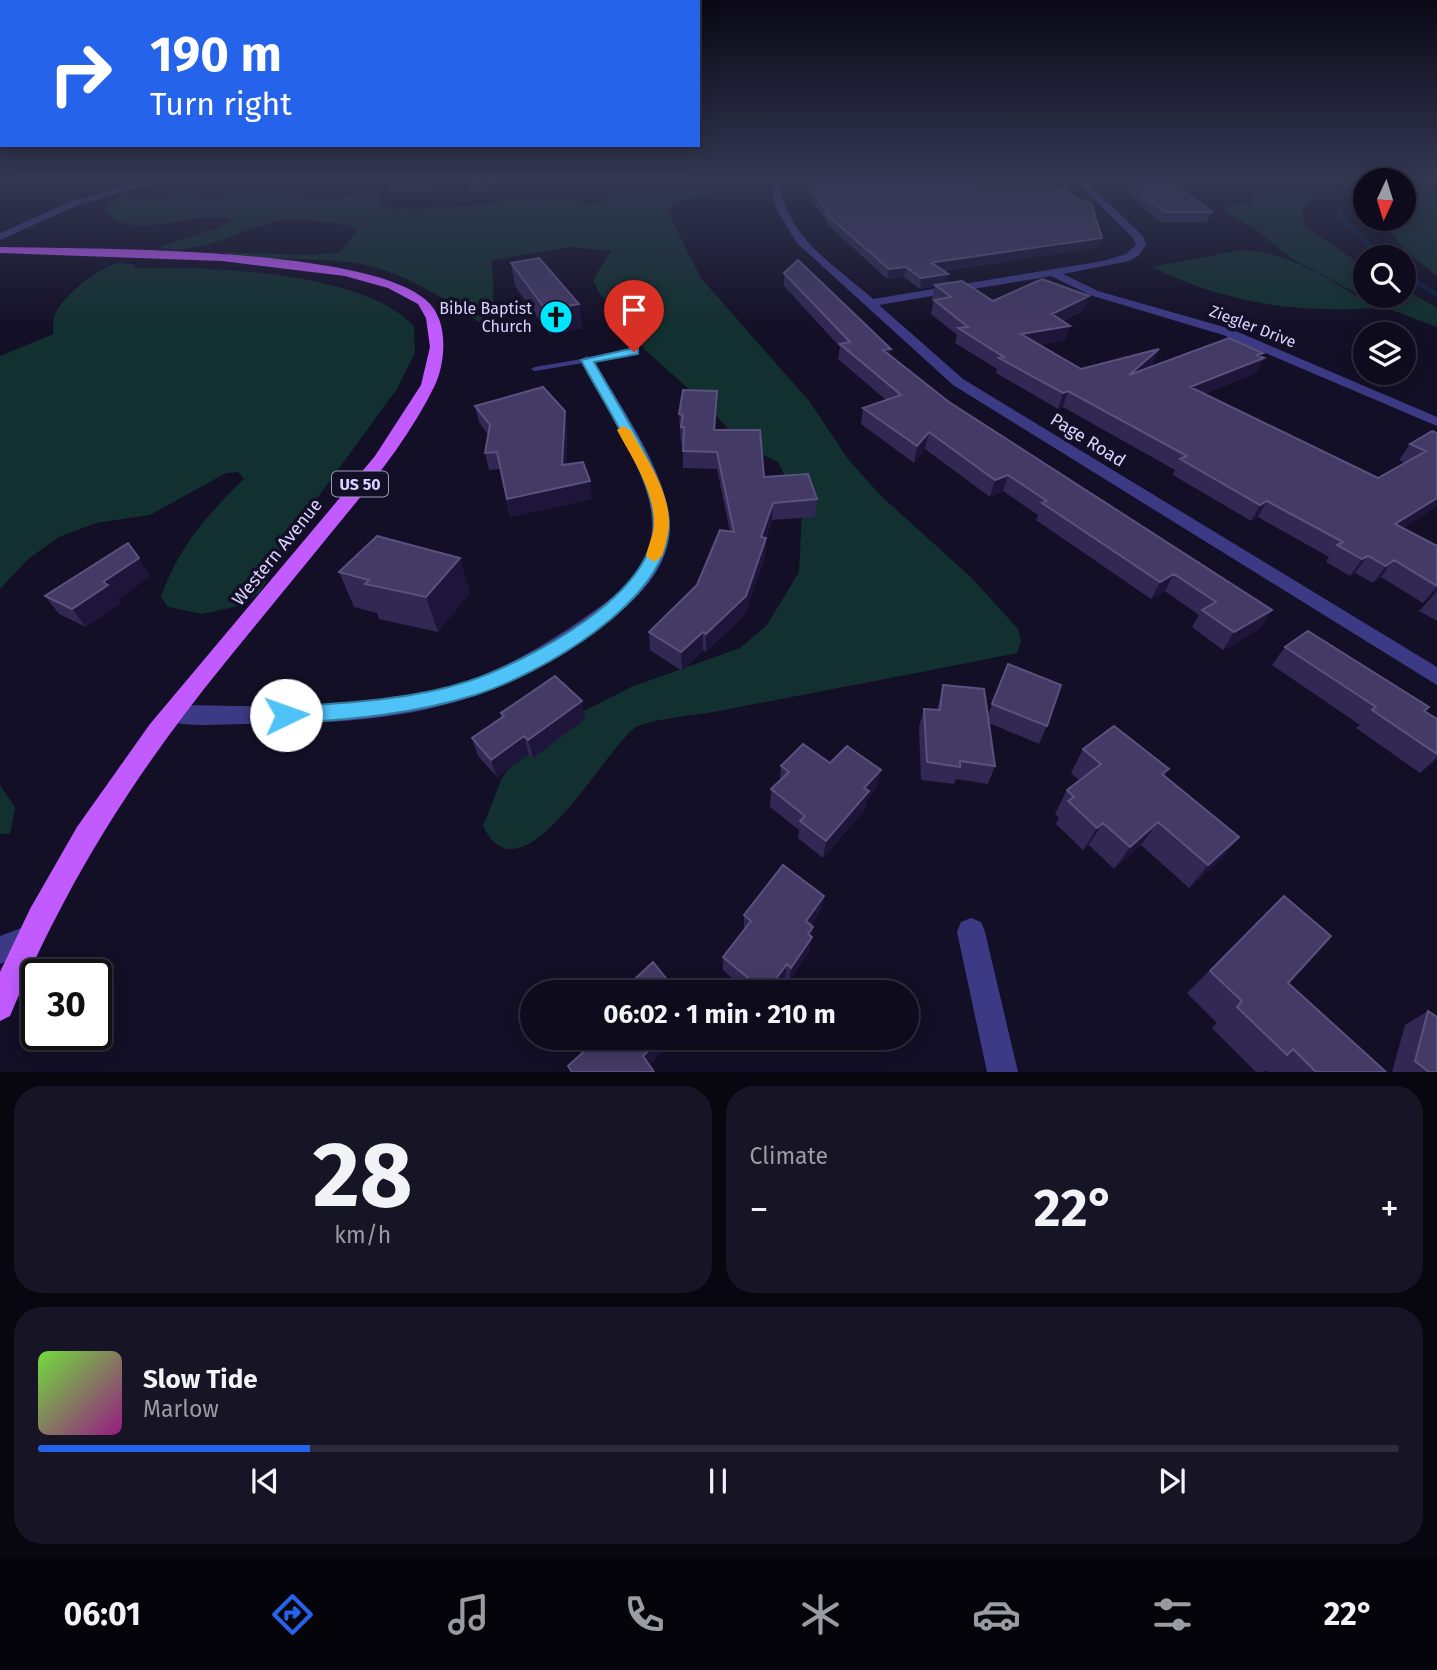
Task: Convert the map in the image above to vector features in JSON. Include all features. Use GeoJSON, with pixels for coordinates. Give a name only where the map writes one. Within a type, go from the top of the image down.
{"type":"FeatureCollection","features":[{"type":"Feature","properties":{"kind":"main road","name":"Western Avenue"},"geometry":{"type":"LineString","coordinates":[[0,250],[245,261],[323,268],[381,280],[422,302],[434,320],[437,340],[432,376],[392,445],[122,780],[80,845],[27,940],[0,1006]]}},
{"type":"Feature","properties":{"kind":"street"},"geometry":{"type":"LineString","coordinates":[[0,237],[18,229]]}},
{"type":"Feature","properties":{"kind":"street","name":"Page Road"},"geometry":{"type":"LineString","coordinates":[[792,229],[801,241],[958,382],[1437,677]]}},
{"type":"Feature","properties":{"kind":"street"},"geometry":{"type":"LineString","coordinates":[[870,303],[1119,261],[1139,251],[1141,245],[1139,238],[1130,229]]}},
{"type":"Feature","properties":{"kind":"street","name":"Ziegler Drive"},"geometry":{"type":"LineString","coordinates":[[1052,273],[1094,293],[1227,332],[1437,422]]}},
{"type":"Feature","properties":{"kind":"street"},"geometry":{"type":"LineString","coordinates":[[173,714],[286,715],[348,712],[413,702],[473,688],[526,664],[608,612],[635,588],[650,568],[662,525],[651,480],[587,360]]}},
{"type":"Feature","properties":{"kind":"street"},"geometry":{"type":"LineString","coordinates":[[971,932],[1003,1072]]}},
{"type":"Feature","properties":{"kind":"street"},"geometry":{"type":"LineString","coordinates":[[0,950],[27,940]]}},
{"type":"Feature","properties":{"kind":"lane"},"geometry":{"type":"LineString","coordinates":[[535,369],[634,352]]}},
{"type":"Feature","properties":{"kind":"green space"},"geometry":{"type":"Polygon","coordinates":[[[252,229],[205,245],[174,250],[159,248],[177,241],[211,231],[252,229]]]}},
{"type":"Feature","properties":{"kind":"green space"},"geometry":{"type":"Polygon","coordinates":[[[356,229],[676,229],[701,278],[809,401],[848,459],[881,496],[973,579],[1018,629],[1021,641],[1017,653],[642,724],[622,740],[562,815],[540,836],[519,848],[500,846],[483,826],[502,778],[512,765],[572,717],[631,687],[740,648],[767,625],[799,572],[802,511],[778,462],[742,445],[709,407],[644,349],[627,320],[600,294],[593,280],[611,251],[570,247],[492,260],[494,314],[489,322],[481,323],[414,283],[379,269],[339,261],[230,255],[221,252],[308,255],[339,253],[356,233],[356,229]]]}},
{"type":"Feature","properties":{"kind":"green space"},"geometry":{"type":"Polygon","coordinates":[[[1255,229],[1308,229],[1353,259],[1353,292],[1291,258],[1255,229]]]}},
{"type":"Feature","properties":{"kind":"green space"},"geometry":{"type":"Polygon","coordinates":[[[1437,229],[1437,276],[1416,259],[1416,245],[1400,245],[1392,231],[1437,229]]]}},
{"type":"Feature","properties":{"kind":"green space"},"geometry":{"type":"Polygon","coordinates":[[[1236,251],[1255,251],[1292,261],[1353,294],[1353,308],[1378,308],[1318,309],[1262,303],[1208,290],[1152,267],[1236,251]]]}},
{"type":"Feature","properties":{"kind":"green space"},"geometry":{"type":"Polygon","coordinates":[[[119,263],[132,264],[136,268],[242,271],[323,283],[359,293],[391,308],[414,326],[415,353],[397,389],[310,508],[260,592],[243,605],[202,614],[168,607],[161,597],[185,547],[244,479],[238,472],[226,473],[150,515],[96,523],[59,537],[28,559],[0,589],[0,356],[53,334],[54,317],[72,292],[92,276],[119,263]]]}},
{"type":"Feature","properties":{"kind":"green space"},"geometry":{"type":"Polygon","coordinates":[[[1416,296],[1437,308],[1437,327],[1387,308],[1416,308],[1416,296]]]}},
{"type":"Feature","properties":{"kind":"green space"},"geometry":{"type":"Polygon","coordinates":[[[0,785],[15,807],[10,834],[0,834],[0,785]]]}},
{"type":"Feature","properties":{"kind":"building"},"geometry":{"type":"Polygon","coordinates":[[[843,229],[1099,229],[1102,238],[935,262],[932,263],[948,274],[921,278],[906,267],[889,269],[843,229]]]}},
{"type":"Feature","properties":{"kind":"building"},"geometry":{"type":"Polygon","coordinates":[[[539,258],[579,304],[546,310],[511,263],[539,258]]]}},
{"type":"Feature","properties":{"kind":"building"},"geometry":{"type":"Polygon","coordinates":[[[798,260],[891,349],[883,350],[949,402],[1272,610],[1234,632],[1202,610],[1216,602],[1174,574],[1160,582],[1042,503],[1047,501],[1008,475],[995,480],[929,432],[917,446],[863,408],[901,395],[840,344],[850,342],[784,273],[798,260]]]}},
{"type":"Feature","properties":{"kind":"building"},"geometry":{"type":"Polygon","coordinates":[[[1042,279],[1089,296],[1052,314],[1070,326],[1021,334],[1081,369],[1159,349],[1129,375],[1229,338],[1263,353],[1257,355],[1264,358],[1190,387],[1378,478],[1426,451],[1410,444],[1432,431],[1437,433],[1437,498],[1395,524],[1437,546],[1437,586],[1394,560],[1386,566],[1368,556],[1362,559],[1337,545],[1343,542],[1267,501],[1260,505],[1180,459],[1187,456],[1068,391],[1063,393],[999,358],[1004,357],[958,328],[968,327],[934,300],[951,297],[935,285],[962,281],[993,301],[1042,279]]]}},
{"type":"Feature","properties":{"kind":"building"},"geometry":{"type":"Polygon","coordinates":[[[543,387],[565,411],[562,465],[583,462],[590,481],[507,499],[497,452],[485,453],[490,425],[475,406],[543,387]]]}},
{"type":"Feature","properties":{"kind":"building"},"geometry":{"type":"Polygon","coordinates":[[[683,390],[717,391],[714,430],[760,430],[764,477],[808,474],[817,499],[773,503],[761,537],[766,538],[746,596],[706,634],[703,632],[681,652],[649,632],[697,585],[720,530],[734,532],[717,452],[683,451],[683,415],[679,414],[683,390]]]}},
{"type":"Feature","properties":{"kind":"building"},"geometry":{"type":"Polygon","coordinates":[[[377,536],[460,558],[426,597],[365,584],[369,580],[339,572],[377,536]]]}},
{"type":"Feature","properties":{"kind":"building"},"geometry":{"type":"Polygon","coordinates":[[[128,543],[139,558],[103,582],[108,585],[72,609],[45,596],[128,543]]]}},
{"type":"Feature","properties":{"kind":"building"},"geometry":{"type":"Polygon","coordinates":[[[1308,631],[1429,707],[1424,711],[1437,719],[1437,754],[1372,710],[1376,707],[1285,647],[1308,631]]]}},
{"type":"Feature","properties":{"kind":"building"},"geometry":{"type":"Polygon","coordinates":[[[1008,664],[1061,685],[1047,726],[992,704],[1008,664]]]}},
{"type":"Feature","properties":{"kind":"building"},"geometry":{"type":"Polygon","coordinates":[[[555,676],[582,701],[528,740],[524,736],[491,760],[472,738],[504,716],[501,713],[555,676]]]}},
{"type":"Feature","properties":{"kind":"building"},"geometry":{"type":"Polygon","coordinates":[[[943,685],[984,689],[995,766],[960,761],[960,767],[927,762],[924,709],[940,710],[943,685]]]}},
{"type":"Feature","properties":{"kind":"building"},"geometry":{"type":"Polygon","coordinates":[[[1114,726],[1169,769],[1162,774],[1239,837],[1208,865],[1158,822],[1130,847],[1103,823],[1097,828],[1068,801],[1074,797],[1067,790],[1101,764],[1083,749],[1114,726]]]}},
{"type":"Feature","properties":{"kind":"building"},"geometry":{"type":"Polygon","coordinates":[[[803,744],[830,763],[847,746],[881,770],[864,788],[869,791],[826,841],[800,821],[805,816],[771,789],[789,772],[781,766],[803,744]]]}},
{"type":"Feature","properties":{"kind":"building"},"geometry":{"type":"Polygon","coordinates":[[[783,865],[824,896],[806,921],[813,927],[808,934],[812,937],[791,968],[787,964],[775,980],[751,980],[723,957],[751,921],[744,915],[783,865]]]}},
{"type":"Feature","properties":{"kind":"building"},"geometry":{"type":"Polygon","coordinates":[[[1284,896],[1331,936],[1288,983],[1386,1072],[1316,1072],[1293,1049],[1287,1055],[1237,1007],[1242,1001],[1210,971],[1284,896]]]}},
{"type":"Feature","properties":{"kind":"building"},"geometry":{"type":"Polygon","coordinates":[[[653,962],[667,980],[634,980],[653,962]]]}},
{"type":"Feature","properties":{"kind":"building"},"geometry":{"type":"Polygon","coordinates":[[[1428,1011],[1437,1017],[1437,1072],[1429,1072],[1415,1061],[1428,1011]]]}},
{"type":"Feature","properties":{"kind":"building"},"geometry":{"type":"Polygon","coordinates":[[[586,1050],[649,1050],[643,1056],[654,1072],[572,1072],[568,1066],[586,1050]]]}},
{"type":"Feature","properties":{"kind":"waterway"},"geometry":{"type":"LineString","coordinates":[[1352,229],[1369,245]]}},
{"type":"Feature","properties":{"kind":"waterway"},"geometry":{"type":"LineString","coordinates":[[1416,282],[1437,295]]}},
{"type":"Feature","properties":{"kind":"slow traffic"},"geometry":{"type":"LineString","coordinates":[[623,430],[651,480],[659,503],[662,525],[654,556]]}},
{"type":"Feature","properties":{"kind":"place","name":"Bible Baptist Church"},"geometry":{"type":"Point","coordinates":[556,317]}},
{"type":"Feature","properties":{"kind":"route"},"geometry":{"type":"LineString","coordinates":[[286,715],[348,712],[413,702],[473,688],[526,664],[567,640],[608,612],[635,588],[650,568],[659,545],[662,525],[659,503],[651,480],[587,360],[634,352]]}}]}
